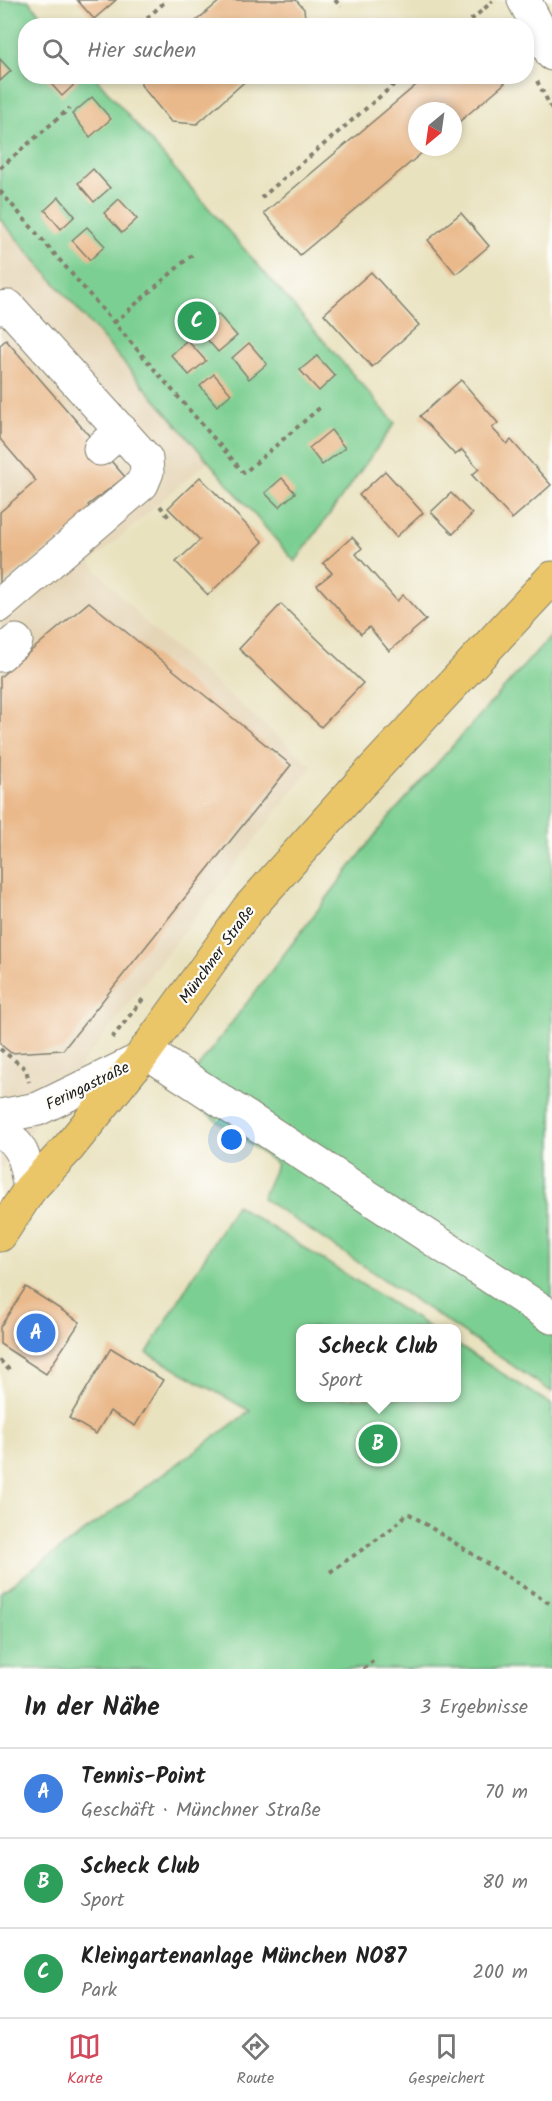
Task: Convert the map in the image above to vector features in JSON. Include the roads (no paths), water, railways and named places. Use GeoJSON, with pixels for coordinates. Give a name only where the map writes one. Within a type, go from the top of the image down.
{"type":"FeatureCollection","features":[{"type":"Feature","properties":{"kind":"main road","name":"Münchner Straße"},"geometry":{"type":"LineString","coordinates":[[0,1235],[30,1189],[69,1147],[142,1055],[248,909],[358,786],[552,578]]}},
{"type":"Feature","properties":{"kind":"street"},"geometry":{"type":"LineString","coordinates":[[524,0],[529,18]]}},
{"type":"Feature","properties":{"kind":"street"},"geometry":{"type":"LineString","coordinates":[[534,34],[544,67]]}},
{"type":"Feature","properties":{"kind":"street"},"geometry":{"type":"LineString","coordinates":[[0,308],[9,307],[110,440],[146,459],[147,472],[142,484],[0,605]]}},
{"type":"Feature","properties":{"kind":"street"},"geometry":{"type":"LineString","coordinates":[[142,1055],[552,1317]]}},
{"type":"Feature","properties":{"kind":"street","name":"Feringastraße"},"geometry":{"type":"LineString","coordinates":[[0,1116],[38,1109],[142,1055]]}},
{"type":"Feature","properties":{"kind":"street"},"geometry":{"type":"LineString","coordinates":[[0,1130],[13,1139],[25,1161],[30,1189]]}},
{"type":"Feature","properties":{"kind":"street"},"geometry":{"type":"LineString","coordinates":[[0,1176],[30,1189]]}},
{"type":"Feature","properties":{"kind":"place","name":"Kleingartenanlage München NO87"},"geometry":{"type":"Point","coordinates":[197,321]}},
{"type":"Feature","properties":{"kind":"place","name":"Tennis-Point"},"geometry":{"type":"Point","coordinates":[36,1333]}},
{"type":"Feature","properties":{"kind":"place","name":"Scheck Club"},"geometry":{"type":"Point","coordinates":[378,1444]}}]}
